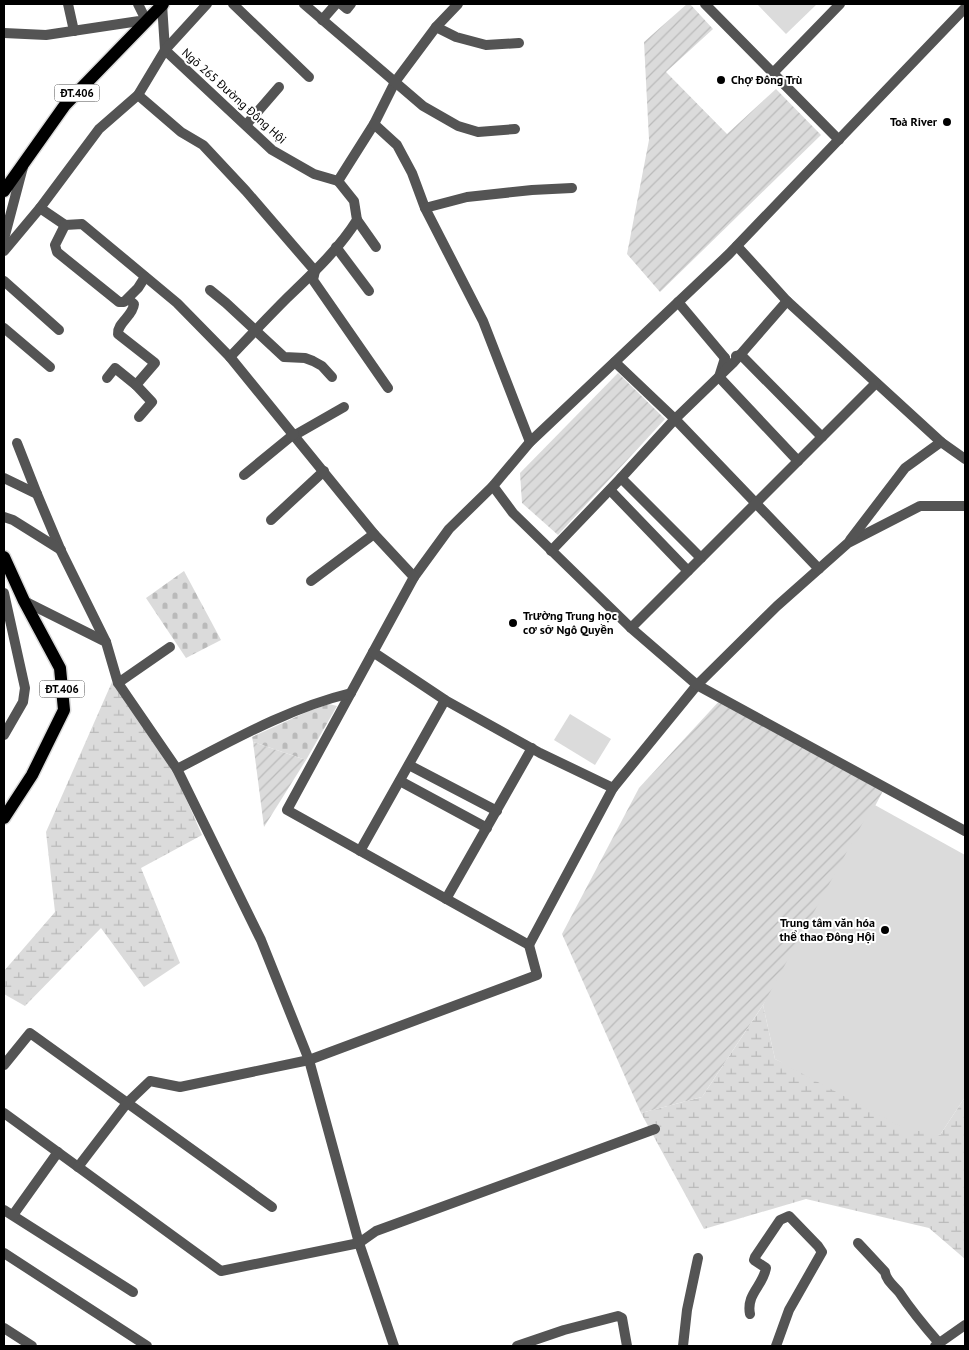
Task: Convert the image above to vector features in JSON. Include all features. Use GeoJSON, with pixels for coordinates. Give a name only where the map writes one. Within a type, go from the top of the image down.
{"type":"FeatureCollection","features":[{"type":"Feature","properties":{"kind":"main road","name":"ĐT.406"},"geometry":{"type":"LineString","coordinates":[[4,191],[65,105],[162,4]]}},
{"type":"Feature","properties":{"kind":"main road","name":"ĐT.406"},"geometry":{"type":"LineString","coordinates":[[4,557],[24,601],[60,668],[64,710],[32,775],[4,818]]}},
{"type":"Feature","properties":{"kind":"street"},"geometry":{"type":"LineString","coordinates":[[68,4],[74,31]]}},
{"type":"Feature","properties":{"kind":"street"},"geometry":{"type":"LineString","coordinates":[[4,33],[46,34],[146,20],[138,4]]}},
{"type":"Feature","properties":{"kind":"street"},"geometry":{"type":"LineString","coordinates":[[162,4],[165,50]]}},
{"type":"Feature","properties":{"kind":"street"},"geometry":{"type":"LineString","coordinates":[[4,251],[40,208],[100,129],[138,95],[165,50],[206,4]]}},
{"type":"Feature","properties":{"kind":"street"},"geometry":{"type":"LineString","coordinates":[[233,4],[309,77]]}},
{"type":"Feature","properties":{"kind":"street"},"geometry":{"type":"LineString","coordinates":[[304,4],[423,106],[458,126],[478,132],[515,128]]}},
{"type":"Feature","properties":{"kind":"street"},"geometry":{"type":"LineString","coordinates":[[322,20],[336,4]]}},
{"type":"Feature","properties":{"kind":"street"},"geometry":{"type":"LineString","coordinates":[[341,4],[347,9],[351,4]]}},
{"type":"Feature","properties":{"kind":"street"},"geometry":{"type":"LineString","coordinates":[[376,247],[357,220],[354,201],[338,181],[374,124],[395,82],[436,27],[458,4]]}},
{"type":"Feature","properties":{"kind":"street"},"geometry":{"type":"LineString","coordinates":[[705,4],[839,140]]}},
{"type":"Feature","properties":{"kind":"street"},"geometry":{"type":"LineString","coordinates":[[773,73],[840,4]]}},
{"type":"Feature","properties":{"kind":"street"},"geometry":{"type":"LineString","coordinates":[[78,1167],[127,1103],[150,1081],[180,1086],[308,1060],[537,975],[528,945],[287,810],[414,577],[449,529],[493,486],[530,442],[737,246],[965,8]]}},
{"type":"Feature","properties":{"kind":"street"},"geometry":{"type":"LineString","coordinates":[[436,27],[456,37],[486,45],[520,43]]}},
{"type":"Feature","properties":{"kind":"street","name":"Ngõ 265 Đường Đông Hội"},"geometry":{"type":"LineString","coordinates":[[165,50],[272,150],[314,174],[338,181]]}},
{"type":"Feature","properties":{"kind":"street"},"geometry":{"type":"LineString","coordinates":[[246,125],[279,86]]}},
{"type":"Feature","properties":{"kind":"street"},"geometry":{"type":"LineString","coordinates":[[138,95],[181,132],[203,146],[246,191],[315,271]]}},
{"type":"Feature","properties":{"kind":"street"},"geometry":{"type":"LineString","coordinates":[[374,124],[397,145],[412,173],[425,208],[483,321],[530,442]]}},
{"type":"Feature","properties":{"kind":"street"},"geometry":{"type":"LineString","coordinates":[[4,239],[24,164]]}},
{"type":"Feature","properties":{"kind":"street"},"geometry":{"type":"LineString","coordinates":[[425,208],[467,197],[572,188]]}},
{"type":"Feature","properties":{"kind":"street"},"geometry":{"type":"LineString","coordinates":[[40,208],[66,224],[82,224],[177,303],[230,357],[295,434],[374,534],[414,577]]}},
{"type":"Feature","properties":{"kind":"street"},"geometry":{"type":"LineString","coordinates":[[230,357],[315,271],[348,234],[357,220]]}},
{"type":"Feature","properties":{"kind":"street"},"geometry":{"type":"LineString","coordinates":[[66,224],[55,245],[57,252],[119,302],[124,302],[128,299],[145,277]]}},
{"type":"Feature","properties":{"kind":"street"},"geometry":{"type":"LineString","coordinates":[[737,246],[787,301],[941,442],[965,459]]}},
{"type":"Feature","properties":{"kind":"street"},"geometry":{"type":"LineString","coordinates":[[336,247],[369,291]]}},
{"type":"Feature","properties":{"kind":"street"},"geometry":{"type":"LineString","coordinates":[[315,271],[313,280],[388,388]]}},
{"type":"Feature","properties":{"kind":"street"},"geometry":{"type":"LineString","coordinates":[[4,281],[59,330]]}},
{"type":"Feature","properties":{"kind":"street"},"geometry":{"type":"LineString","coordinates":[[210,290],[284,357],[305,358],[313,361],[332,376]]}},
{"type":"Feature","properties":{"kind":"street"},"geometry":{"type":"LineString","coordinates":[[128,299],[134,304],[133,310],[118,329],[118,334],[155,363],[136,385]]}},
{"type":"Feature","properties":{"kind":"street"},"geometry":{"type":"LineString","coordinates":[[551,551],[675,419],[740,355],[787,301]]}},
{"type":"Feature","properties":{"kind":"street"},"geometry":{"type":"LineString","coordinates":[[678,302],[725,358]]}},
{"type":"Feature","properties":{"kind":"street"},"geometry":{"type":"LineString","coordinates":[[4,328],[50,367]]}},
{"type":"Feature","properties":{"kind":"street"},"geometry":{"type":"LineString","coordinates":[[725,358],[740,355]]}},
{"type":"Feature","properties":{"kind":"street"},"geometry":{"type":"LineString","coordinates":[[740,355],[822,437]]}},
{"type":"Feature","properties":{"kind":"street"},"geometry":{"type":"LineString","coordinates":[[719,377],[725,358]]}},
{"type":"Feature","properties":{"kind":"street"},"geometry":{"type":"LineString","coordinates":[[615,362],[675,419],[819,569]]}},
{"type":"Feature","properties":{"kind":"street"},"geometry":{"type":"LineString","coordinates":[[106,378],[115,368],[136,385],[152,402],[139,417]]}},
{"type":"Feature","properties":{"kind":"street"},"geometry":{"type":"LineString","coordinates":[[719,377],[798,461]]}},
{"type":"Feature","properties":{"kind":"street"},"geometry":{"type":"LineString","coordinates":[[631,628],[876,383]]}},
{"type":"Feature","properties":{"kind":"street"},"geometry":{"type":"LineString","coordinates":[[244,475],[295,434],[344,408]]}},
{"type":"Feature","properties":{"kind":"street"},"geometry":{"type":"LineString","coordinates":[[528,945],[613,788],[697,685],[777,606],[848,543],[905,468],[941,442]]}},
{"type":"Feature","properties":{"kind":"street"},"geometry":{"type":"LineString","coordinates":[[17,443],[61,551],[106,642],[118,683],[177,769],[261,940],[308,1060],[359,1243],[394,1346]]}},
{"type":"Feature","properties":{"kind":"street"},"geometry":{"type":"LineString","coordinates":[[271,520],[324,471]]}},
{"type":"Feature","properties":{"kind":"street"},"geometry":{"type":"LineString","coordinates":[[4,478],[37,494]]}},
{"type":"Feature","properties":{"kind":"street"},"geometry":{"type":"LineString","coordinates":[[621,478],[700,558]]}},
{"type":"Feature","properties":{"kind":"street"},"geometry":{"type":"LineString","coordinates":[[493,486],[513,513],[551,551],[631,628],[697,685],[965,831]]}},
{"type":"Feature","properties":{"kind":"street"},"geometry":{"type":"LineString","coordinates":[[610,490],[688,571]]}},
{"type":"Feature","properties":{"kind":"street"},"geometry":{"type":"LineString","coordinates":[[848,543],[920,506],[965,506]]}},
{"type":"Feature","properties":{"kind":"street"},"geometry":{"type":"LineString","coordinates":[[4,517],[13,520],[61,551]]}},
{"type":"Feature","properties":{"kind":"street"},"geometry":{"type":"LineString","coordinates":[[311,581],[374,534]]}},
{"type":"Feature","properties":{"kind":"street"},"geometry":{"type":"LineString","coordinates":[[4,596],[25,688],[23,702],[4,734]]}},
{"type":"Feature","properties":{"kind":"street"},"geometry":{"type":"LineString","coordinates":[[24,601],[106,642]]}},
{"type":"Feature","properties":{"kind":"street"},"geometry":{"type":"LineString","coordinates":[[118,683],[170,646]]}},
{"type":"Feature","properties":{"kind":"street"},"geometry":{"type":"LineString","coordinates":[[373,652],[445,700],[532,748],[613,788]]}},
{"type":"Feature","properties":{"kind":"street"},"geometry":{"type":"LineString","coordinates":[[177,769],[251,731],[303,708],[351,693]]}},
{"type":"Feature","properties":{"kind":"street"},"geometry":{"type":"LineString","coordinates":[[360,851],[445,700]]}},
{"type":"Feature","properties":{"kind":"street"},"geometry":{"type":"LineString","coordinates":[[446,899],[532,748]]}},
{"type":"Feature","properties":{"kind":"street"},"geometry":{"type":"LineString","coordinates":[[409,765],[497,811]]}},
{"type":"Feature","properties":{"kind":"street"},"geometry":{"type":"LineString","coordinates":[[400,781],[487,828]]}},
{"type":"Feature","properties":{"kind":"street"},"geometry":{"type":"LineString","coordinates":[[4,1065],[30,1033],[272,1207]]}},
{"type":"Feature","properties":{"kind":"street"},"geometry":{"type":"LineString","coordinates":[[4,1113],[221,1271],[359,1243],[376,1231],[656,1129]]}},
{"type":"Feature","properties":{"kind":"street"},"geometry":{"type":"LineString","coordinates":[[58,1152],[8,1212],[133,1292]]}},
{"type":"Feature","properties":{"kind":"street"},"geometry":{"type":"LineString","coordinates":[[750,1314],[751,1298],[765,1275],[766,1268],[754,1260],[755,1257],[780,1220],[788,1216],[822,1252],[790,1310],[776,1346]]}},
{"type":"Feature","properties":{"kind":"street"},"geometry":{"type":"LineString","coordinates":[[858,1243],[885,1272],[908,1308],[937,1345],[965,1325]]}},
{"type":"Feature","properties":{"kind":"street"},"geometry":{"type":"LineString","coordinates":[[4,1253],[147,1346]]}},
{"type":"Feature","properties":{"kind":"street"},"geometry":{"type":"LineString","coordinates":[[683,1346],[687,1310],[698,1258]]}},
{"type":"Feature","properties":{"kind":"street"},"geometry":{"type":"LineString","coordinates":[[517,1346],[564,1330],[618,1316],[622,1318],[627,1346]]}},
{"type":"Feature","properties":{"kind":"street"},"geometry":{"type":"LineString","coordinates":[[4,1328],[32,1346]]}},
{"type":"Feature","properties":{"kind":"green space"},"geometry":{"type":"Polygon","coordinates":[[[687,4],[690,4],[713,29],[666,72],[727,134],[776,89],[821,135],[660,292],[627,254],[649,140],[644,42],[687,4]]]}},
{"type":"Feature","properties":{"kind":"green space"},"geometry":{"type":"Polygon","coordinates":[[[757,4],[817,4],[786,34],[757,4]]]}},
{"type":"Feature","properties":{"kind":"green space"},"geometry":{"type":"Polygon","coordinates":[[[618,373],[665,419],[558,535],[522,503],[520,473],[618,373]]]}},
{"type":"Feature","properties":{"kind":"green space"},"geometry":{"type":"Polygon","coordinates":[[[184,571],[221,640],[186,658],[146,598],[184,571]]]}},
{"type":"Feature","properties":{"kind":"green space"},"geometry":{"type":"Polygon","coordinates":[[[112,682],[173,769],[202,835],[141,868],[180,963],[144,987],[101,928],[25,1006],[4,994],[4,971],[55,912],[46,832],[112,682]]]}},
{"type":"Feature","properties":{"kind":"green space"},"geometry":{"type":"Polygon","coordinates":[[[722,698],[885,787],[802,946],[702,1097],[641,1113],[562,934],[639,788],[722,698]]]}},
{"type":"Feature","properties":{"kind":"green space"},"geometry":{"type":"Polygon","coordinates":[[[329,704],[337,706],[306,760],[253,742],[252,737],[329,704]]]}},
{"type":"Feature","properties":{"kind":"green space"},"geometry":{"type":"Polygon","coordinates":[[[570,714],[611,739],[595,765],[554,740],[570,714]]]}},
{"type":"Feature","properties":{"kind":"green space"},"geometry":{"type":"Polygon","coordinates":[[[253,742],[306,760],[264,827],[253,742]]]}},
{"type":"Feature","properties":{"kind":"green space","name":"Trung tâm văn hóa thể thao Đông Hội"},"geometry":{"type":"Polygon","coordinates":[[[873,804],[965,855],[965,1097],[940,1135],[903,1128],[775,1059],[763,1005],[873,804]]]}},
{"type":"Feature","properties":{"kind":"green space"},"geometry":{"type":"Polygon","coordinates":[[[763,1005],[775,1059],[940,1135],[965,1097],[965,1259],[929,1228],[806,1199],[704,1229],[641,1113],[702,1097],[763,1005]]]}},
{"type":"Feature","properties":{"kind":"place","name":"Chợ Đông Trù"},"geometry":{"type":"Point","coordinates":[721,80]}},
{"type":"Feature","properties":{"kind":"place","name":"Toà River"},"geometry":{"type":"Point","coordinates":[947,122]}},
{"type":"Feature","properties":{"kind":"place","name":"Trường Trung học cơ sở Ngô Quyền"},"geometry":{"type":"Point","coordinates":[513,623]}},
{"type":"Feature","properties":{"kind":"place","name":"Trung tâm văn hóa thể thao Đông Hội"},"geometry":{"type":"Point","coordinates":[885,930]}}]}
